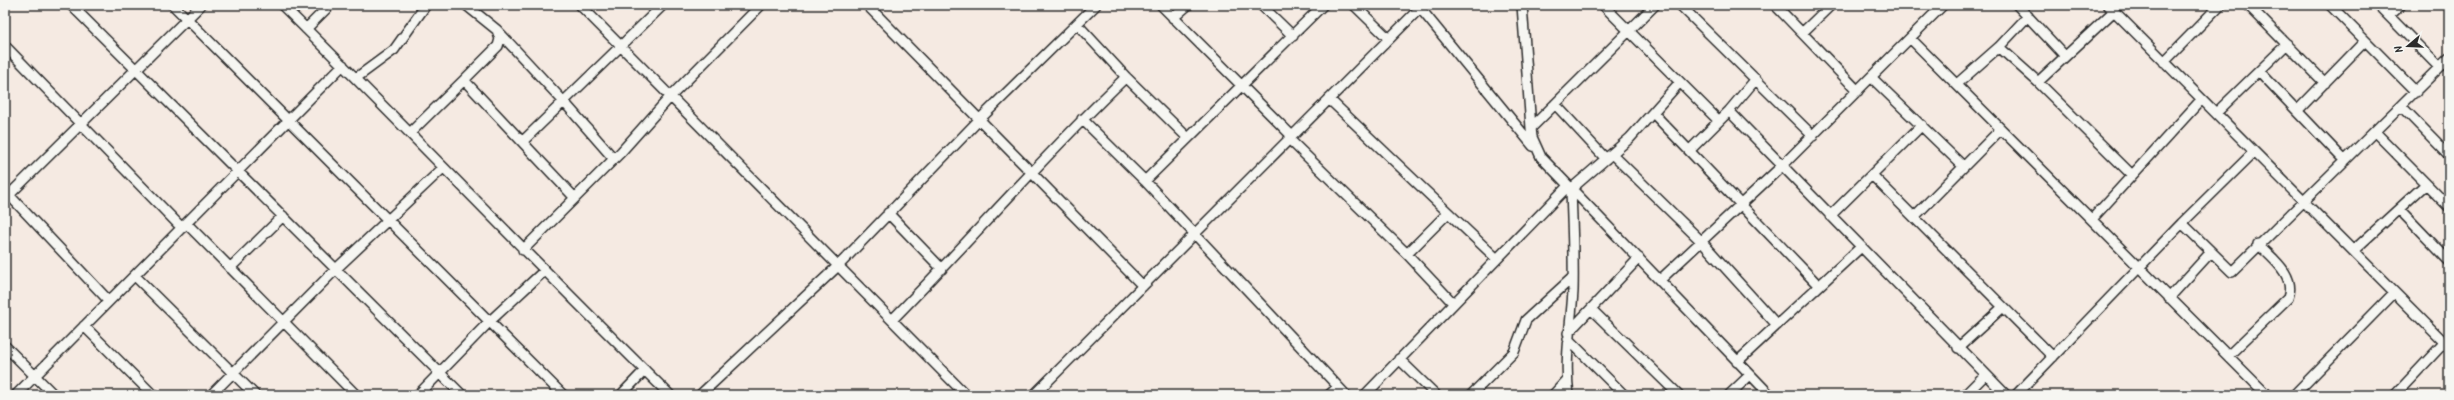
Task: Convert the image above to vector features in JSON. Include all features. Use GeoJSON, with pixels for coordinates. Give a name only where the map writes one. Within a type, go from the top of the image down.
{"type":"FeatureCollection","features":[{"type":"Feature","properties":{"kind":"street"},"geometry":{"type":"LineString","coordinates":[[71,5],[462,395]]}},
{"type":"Feature","properties":{"kind":"street"},"geometry":{"type":"LineString","coordinates":[[173,5],[563,395]]}},
{"type":"Feature","properties":{"kind":"street"},"geometry":{"type":"LineString","coordinates":[[109,301],[7,197],[200,5]]}},
{"type":"Feature","properties":{"kind":"street"},"geometry":{"type":"LineString","coordinates":[[282,5],[356,78],[544,271],[670,395]]}},
{"type":"Feature","properties":{"kind":"street"},"geometry":{"type":"LineString","coordinates":[[306,29],[330,5]]}},
{"type":"Feature","properties":{"kind":"street"},"geometry":{"type":"LineString","coordinates":[[356,78],[378,64],[394,50],[426,5]]}},
{"type":"Feature","properties":{"kind":"street"},"geometry":{"type":"LineString","coordinates":[[466,5],[497,30],[565,102],[614,159]]}},
{"type":"Feature","properties":{"kind":"street"},"geometry":{"type":"LineString","coordinates":[[580,5],[966,395]]}},
{"type":"Feature","properties":{"kind":"street"},"geometry":{"type":"LineString","coordinates":[[523,141],[565,102],[663,5]]}},
{"type":"Feature","properties":{"kind":"street"},"geometry":{"type":"LineString","coordinates":[[524,250],[614,159],[671,96],[761,5]]}},
{"type":"Feature","properties":{"kind":"street"},"geometry":{"type":"LineString","coordinates":[[867,5],[1142,286]]}},
{"type":"Feature","properties":{"kind":"street"},"geometry":{"type":"LineString","coordinates":[[700,395],[838,266],[980,119],[1096,5]]}},
{"type":"Feature","properties":{"kind":"street"},"geometry":{"type":"LineString","coordinates":[[1161,5],[1290,138],[1407,254],[1453,303]]}},
{"type":"Feature","properties":{"kind":"street"},"geometry":{"type":"LineString","coordinates":[[1173,18],[1188,5]]}},
{"type":"Feature","properties":{"kind":"street"},"geometry":{"type":"LineString","coordinates":[[1261,5],[1292,36]]}},
{"type":"Feature","properties":{"kind":"street"},"geometry":{"type":"LineString","coordinates":[[1145,181],[1242,87],[1323,5]]}},
{"type":"Feature","properties":{"kind":"street"},"geometry":{"type":"LineString","coordinates":[[1354,5],[1389,39]]}},
{"type":"Feature","properties":{"kind":"street"},"geometry":{"type":"LineString","coordinates":[[1522,5],[1532,137],[1541,157]]}},
{"type":"Feature","properties":{"kind":"street"},"geometry":{"type":"LineString","coordinates":[[1603,5],[1630,30],[1719,121]]}},
{"type":"Feature","properties":{"kind":"street"},"geometry":{"type":"LineString","coordinates":[[1531,128],[1655,5]]}},
{"type":"Feature","properties":{"kind":"street"},"geometry":{"type":"LineString","coordinates":[[1680,5],[1814,136]]}},
{"type":"Feature","properties":{"kind":"street"},"geometry":{"type":"LineString","coordinates":[[1775,5],[1858,91]]}},
{"type":"Feature","properties":{"kind":"street"},"geometry":{"type":"LineString","coordinates":[[1802,33],[1831,5]]}},
{"type":"Feature","properties":{"kind":"street"},"geometry":{"type":"LineString","coordinates":[[1660,280],[1814,136],[1911,39],[1942,5]]}},
{"type":"Feature","properties":{"kind":"street"},"geometry":{"type":"LineString","coordinates":[[2017,5],[2065,56]]}},
{"type":"Feature","properties":{"kind":"street"},"geometry":{"type":"LineString","coordinates":[[2164,62],[2219,5]]}},
{"type":"Feature","properties":{"kind":"street"},"geometry":{"type":"LineString","coordinates":[[2248,5],[2325,83]]}},
{"type":"Feature","properties":{"kind":"street"},"geometry":{"type":"LineString","coordinates":[[2330,5],[2416,92]]}},
{"type":"Feature","properties":{"kind":"street"},"geometry":{"type":"LineString","coordinates":[[2378,5],[2439,67]]}},
{"type":"Feature","properties":{"kind":"street"},"geometry":{"type":"LineString","coordinates":[[2389,16],[2401,5]]}},
{"type":"Feature","properties":{"kind":"street"},"geometry":{"type":"LineString","coordinates":[[1034,395],[1422,6],[1541,157],[1770,395]]}},
{"type":"Feature","properties":{"kind":"street"},"geometry":{"type":"LineString","coordinates":[[2038,82],[2111,8],[2201,100],[2216,113],[2447,345],[2395,395]]}},
{"type":"Feature","properties":{"kind":"street"},"geometry":{"type":"LineString","coordinates":[[1957,84],[1999,48],[2028,16]]}},
{"type":"Feature","properties":{"kind":"street"},"geometry":{"type":"LineString","coordinates":[[1077,24],[1126,77],[1188,138]]}},
{"type":"Feature","properties":{"kind":"street"},"geometry":{"type":"LineString","coordinates":[[410,133],[498,46],[500,39],[497,30]]}},
{"type":"Feature","properties":{"kind":"street"},"geometry":{"type":"LineString","coordinates":[[1911,39],[2093,218],[2141,266],[2169,298],[2268,395]]}},
{"type":"Feature","properties":{"kind":"street"},"geometry":{"type":"LineString","coordinates":[[2298,110],[2365,41]]}},
{"type":"Feature","properties":{"kind":"street"},"geometry":{"type":"LineString","coordinates":[[2216,113],[2287,44]]}},
{"type":"Feature","properties":{"kind":"street"},"geometry":{"type":"LineString","coordinates":[[5,46],[81,124],[184,226],[230,268],[356,395]]}},
{"type":"Feature","properties":{"kind":"street"},"geometry":{"type":"LineString","coordinates":[[1999,48],[2038,82],[2132,175]]}},
{"type":"Feature","properties":{"kind":"street"},"geometry":{"type":"LineString","coordinates":[[2182,223],[2232,272],[2302,201],[2376,133],[2449,58]]}},
{"type":"Feature","properties":{"kind":"street"},"geometry":{"type":"LineString","coordinates":[[16,395],[288,119],[343,66]]}},
{"type":"Feature","properties":{"kind":"street"},"geometry":{"type":"LineString","coordinates":[[2259,71],[2298,110],[2345,161]]}},
{"type":"Feature","properties":{"kind":"street"},"geometry":{"type":"LineString","coordinates":[[892,320],[942,269],[1031,171],[1126,77]]}},
{"type":"Feature","properties":{"kind":"street"},"geometry":{"type":"LineString","coordinates":[[1872,78],[1964,166]]}},
{"type":"Feature","properties":{"kind":"street"},"geometry":{"type":"LineString","coordinates":[[1690,150],[1729,111],[1756,79]]}},
{"type":"Feature","properties":{"kind":"street"},"geometry":{"type":"LineString","coordinates":[[464,80],[575,198]]}},
{"type":"Feature","properties":{"kind":"street"},"geometry":{"type":"LineString","coordinates":[[1365,395],[1497,259],[1570,188],[1609,157],[1653,114],[1680,82]]}},
{"type":"Feature","properties":{"kind":"street"},"geometry":{"type":"LineString","coordinates":[[1329,99],[1497,259]]}},
{"type":"Feature","properties":{"kind":"street"},"geometry":{"type":"LineString","coordinates":[[2093,218],[2201,100]]}},
{"type":"Feature","properties":{"kind":"street"},"geometry":{"type":"LineString","coordinates":[[1555,104],[1609,157],[1701,241],[1777,325]]}},
{"type":"Feature","properties":{"kind":"street"},"geometry":{"type":"LineString","coordinates":[[2401,106],[2449,155]]}},
{"type":"Feature","properties":{"kind":"street"},"geometry":{"type":"LineString","coordinates":[[1729,111],[1958,348],[2006,395]]}},
{"type":"Feature","properties":{"kind":"street"},"geometry":{"type":"LineString","coordinates":[[1653,114],[1690,150],[1819,286]]}},
{"type":"Feature","properties":{"kind":"street"},"geometry":{"type":"LineString","coordinates":[[1082,119],[1145,181],[1194,236],[1346,395]]}},
{"type":"Feature","properties":{"kind":"street"},"geometry":{"type":"LineString","coordinates":[[1830,216],[1922,125]]}},
{"type":"Feature","properties":{"kind":"street"},"geometry":{"type":"LineString","coordinates":[[1914,216],[2001,129]]}},
{"type":"Feature","properties":{"kind":"street"},"geometry":{"type":"LineString","coordinates":[[2376,133],[2449,207]]}},
{"type":"Feature","properties":{"kind":"street"},"geometry":{"type":"LineString","coordinates":[[2016,395],[2182,223],[2254,152]]}},
{"type":"Feature","properties":{"kind":"street"},"geometry":{"type":"LineString","coordinates":[[211,395],[387,219],[443,168]]}},
{"type":"Feature","properties":{"kind":"street"},"geometry":{"type":"LineString","coordinates":[[1872,175],[2053,357]]}},
{"type":"Feature","properties":{"kind":"street"},"geometry":{"type":"LineString","coordinates":[[2353,251],[2426,184]]}},
{"type":"Feature","properties":{"kind":"street"},"geometry":{"type":"LineString","coordinates":[[1569,395],[1567,380],[1568,336],[1572,278],[1570,188]]}},
{"type":"Feature","properties":{"kind":"street"},"geometry":{"type":"LineString","coordinates":[[2399,209],[2449,261]]}},
{"type":"Feature","properties":{"kind":"street"},"geometry":{"type":"LineString","coordinates":[[888,213],[942,269]]}},
{"type":"Feature","properties":{"kind":"street"},"geometry":{"type":"LineString","coordinates":[[1407,254],[1448,213]]}},
{"type":"Feature","properties":{"kind":"street"},"geometry":{"type":"LineString","coordinates":[[230,268],[283,216]]}},
{"type":"Feature","properties":{"kind":"street"},"geometry":{"type":"LineString","coordinates":[[2228,356],[2288,298],[2290,292],[2290,286],[2286,275],[2258,244]]}},
{"type":"Feature","properties":{"kind":"street"},"geometry":{"type":"LineString","coordinates":[[1737,362],[1861,248]]}},
{"type":"Feature","properties":{"kind":"street"},"geometry":{"type":"LineString","coordinates":[[2169,298],[2211,252]]}},
{"type":"Feature","properties":{"kind":"street"},"geometry":{"type":"LineString","coordinates":[[1568,336],[1639,258]]}},
{"type":"Feature","properties":{"kind":"street"},"geometry":{"type":"LineString","coordinates":[[418,395],[489,322],[544,271]]}},
{"type":"Feature","properties":{"kind":"street"},"geometry":{"type":"LineString","coordinates":[[134,276],[255,395]]}},
{"type":"Feature","properties":{"kind":"street"},"geometry":{"type":"LineString","coordinates":[[1471,395],[1514,352],[1526,320],[1572,278]]}},
{"type":"Feature","properties":{"kind":"street"},"geometry":{"type":"LineString","coordinates":[[2294,395],[2394,293]]}},
{"type":"Feature","properties":{"kind":"street"},"geometry":{"type":"LineString","coordinates":[[1958,348],[2003,307]]}},
{"type":"Feature","properties":{"kind":"street"},"geometry":{"type":"LineString","coordinates":[[1591,309],[1679,395]]}},
{"type":"Feature","properties":{"kind":"street"},"geometry":{"type":"LineString","coordinates":[[84,326],[153,395]]}},
{"type":"Feature","properties":{"kind":"street"},"geometry":{"type":"LineString","coordinates":[[1568,336],[1624,395]]}},
{"type":"Feature","properties":{"kind":"street"},"geometry":{"type":"LineString","coordinates":[[5,346],[54,395]]}},
{"type":"Feature","properties":{"kind":"street"},"geometry":{"type":"LineString","coordinates":[[1400,359],[1436,395]]}},
{"type":"Feature","properties":{"kind":"street"},"geometry":{"type":"LineString","coordinates":[[621,395],[645,370]]}},
{"type":"Feature","properties":{"kind":"street"},"geometry":{"type":"LineString","coordinates":[[1729,395],[1750,375]]}},
{"type":"Feature","properties":{"kind":"street"},"geometry":{"type":"LineString","coordinates":[[1965,395],[1985,375]]}},
{"type":"Feature","properties":{"kind":"street"},"geometry":{"type":"LineString","coordinates":[[1553,395],[1567,380]]}},
{"type":"Feature","properties":{"kind":"street"},"geometry":{"type":"LineString","coordinates":[[1329,395],[1338,387]]}}]}
